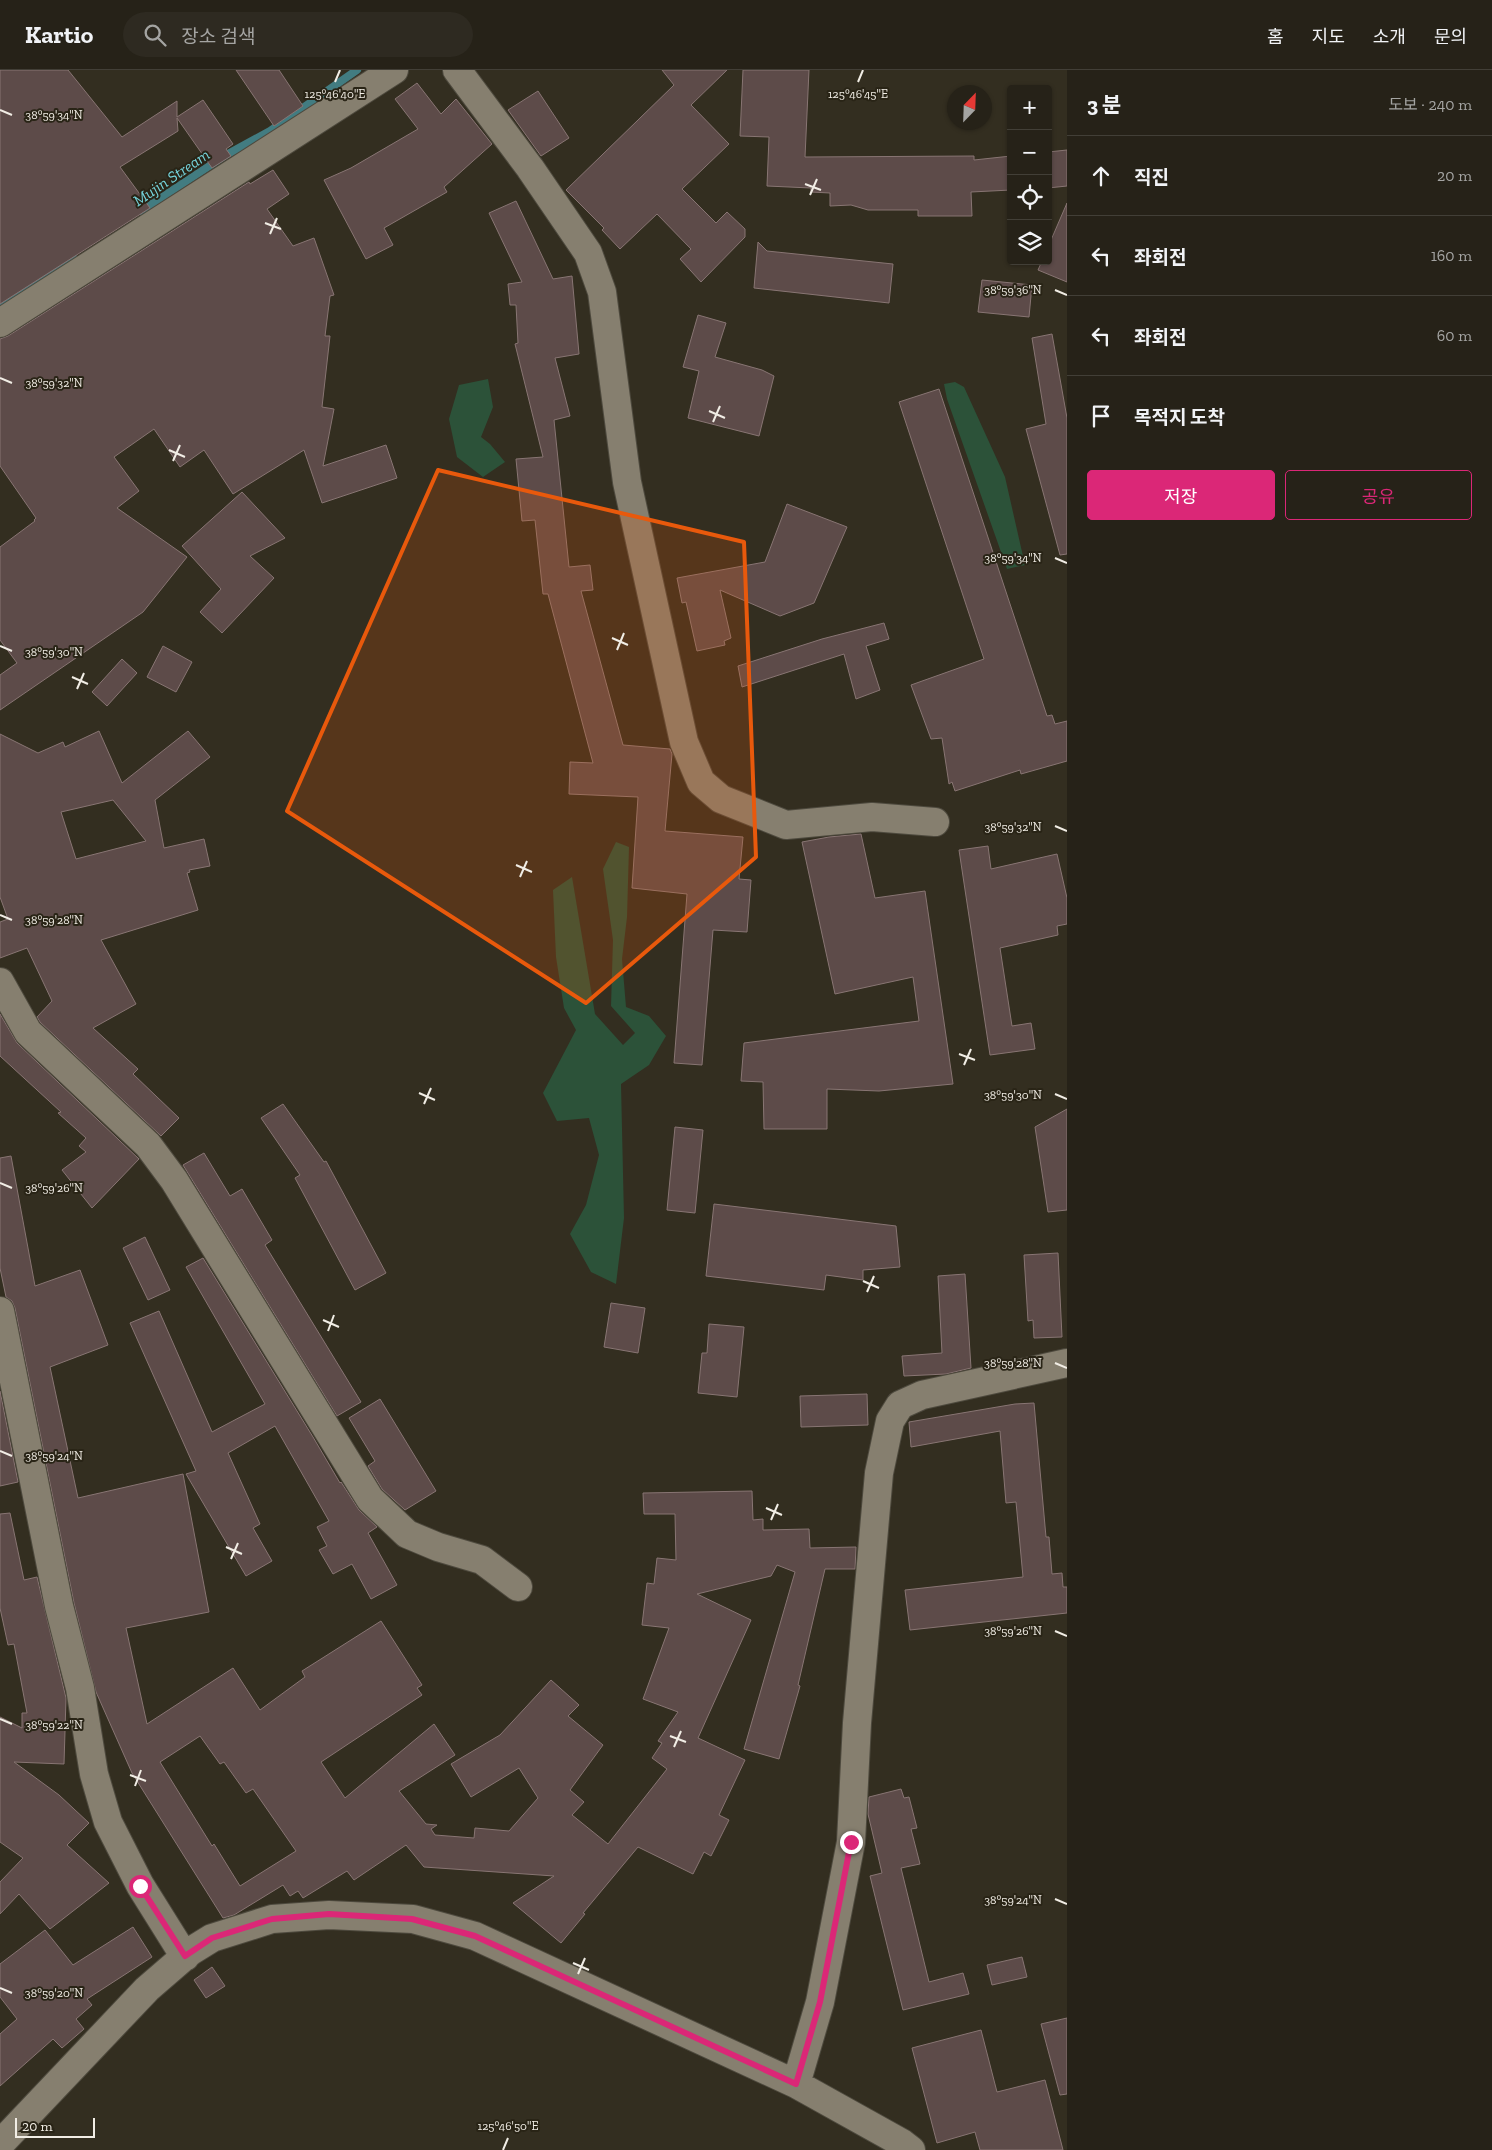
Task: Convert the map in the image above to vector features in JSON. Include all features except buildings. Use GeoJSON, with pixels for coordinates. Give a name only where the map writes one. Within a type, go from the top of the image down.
{"type":"FeatureCollection","features":[{"type":"Feature","properties":{"kind":"street"},"geometry":{"type":"LineString","coordinates":[[0,323],[394,70]]}},
{"type":"Feature","properties":{"kind":"street"},"geometry":{"type":"LineString","coordinates":[[456,70],[530,168],[588,253],[602,292],[627,482],[684,742],[701,782],[720,799],[786,825],[872,817],[934,822]]}},
{"type":"Feature","properties":{"kind":"street"},"geometry":{"type":"LineString","coordinates":[[0,982],[28,1032],[148,1146],[174,1180],[370,1499],[407,1534],[438,1547],[482,1560],[518,1587]]}},
{"type":"Feature","properties":{"kind":"street"},"geometry":{"type":"LineString","coordinates":[[0,1311],[60,1606],[80,1688],[94,1774],[108,1822],[140,1886],[185,1956]]}},
{"type":"Feature","properties":{"kind":"street"},"geometry":{"type":"LineString","coordinates":[[796,2084],[820,2002],[851,1842],[857,1723],[879,1473],[890,1421],[900,1405],[922,1395],[1067,1363]]}},
{"type":"Feature","properties":{"kind":"street"},"geometry":{"type":"LineString","coordinates":[[0,2144],[147,1989],[185,1956],[212,1938],[272,1919],[329,1914],[412,1919],[475,1936],[796,2084],[845,2109],[911,2150]]}},
{"type":"Feature","properties":{"kind":"highlighted area"},"geometry":{"type":"Polygon","coordinates":[[[438,470],[744,542],[756,857],[586,1003],[287,811],[438,470]]]}},
{"type":"Feature","properties":{"kind":"green space"},"geometry":{"type":"Polygon","coordinates":[[[488,379],[493,407],[481,437],[490,444],[505,462],[483,477],[457,457],[449,419],[459,385],[488,379]]]}},
{"type":"Feature","properties":{"kind":"green space"},"geometry":{"type":"Polygon","coordinates":[[[955,382],[964,387],[1005,477],[1025,565],[1007,569],[947,399],[944,384],[955,382]]]}},
{"type":"Feature","properties":{"kind":"green space"},"geometry":{"type":"Polygon","coordinates":[[[616,842],[629,847],[627,917],[622,959],[626,1007],[649,1016],[666,1036],[649,1065],[621,1084],[624,1218],[616,1284],[591,1272],[570,1234],[586,1205],[599,1155],[589,1118],[557,1121],[543,1093],[576,1030],[564,1008],[556,957],[553,890],[572,877],[595,1014],[623,1045],[635,1033],[611,1006],[613,940],[603,869],[616,842]]]}},
{"type":"Feature","properties":{"kind":"waterway","name":"Mujin Stream"},"geometry":{"type":"LineString","coordinates":[[141,211],[226,155],[270,131],[357,70]]}},
{"type":"Feature","properties":{"kind":"waterway","name":"Mujin Stream"},"geometry":{"type":"LineString","coordinates":[[0,307],[73,257]]}},
{"type":"Feature","properties":{"kind":"route"},"geometry":{"type":"LineString","coordinates":[[140,1886],[185,1956],[212,1938],[272,1919],[329,1914],[412,1919],[475,1936],[796,2084],[820,2002],[851,1842]]}}]}
